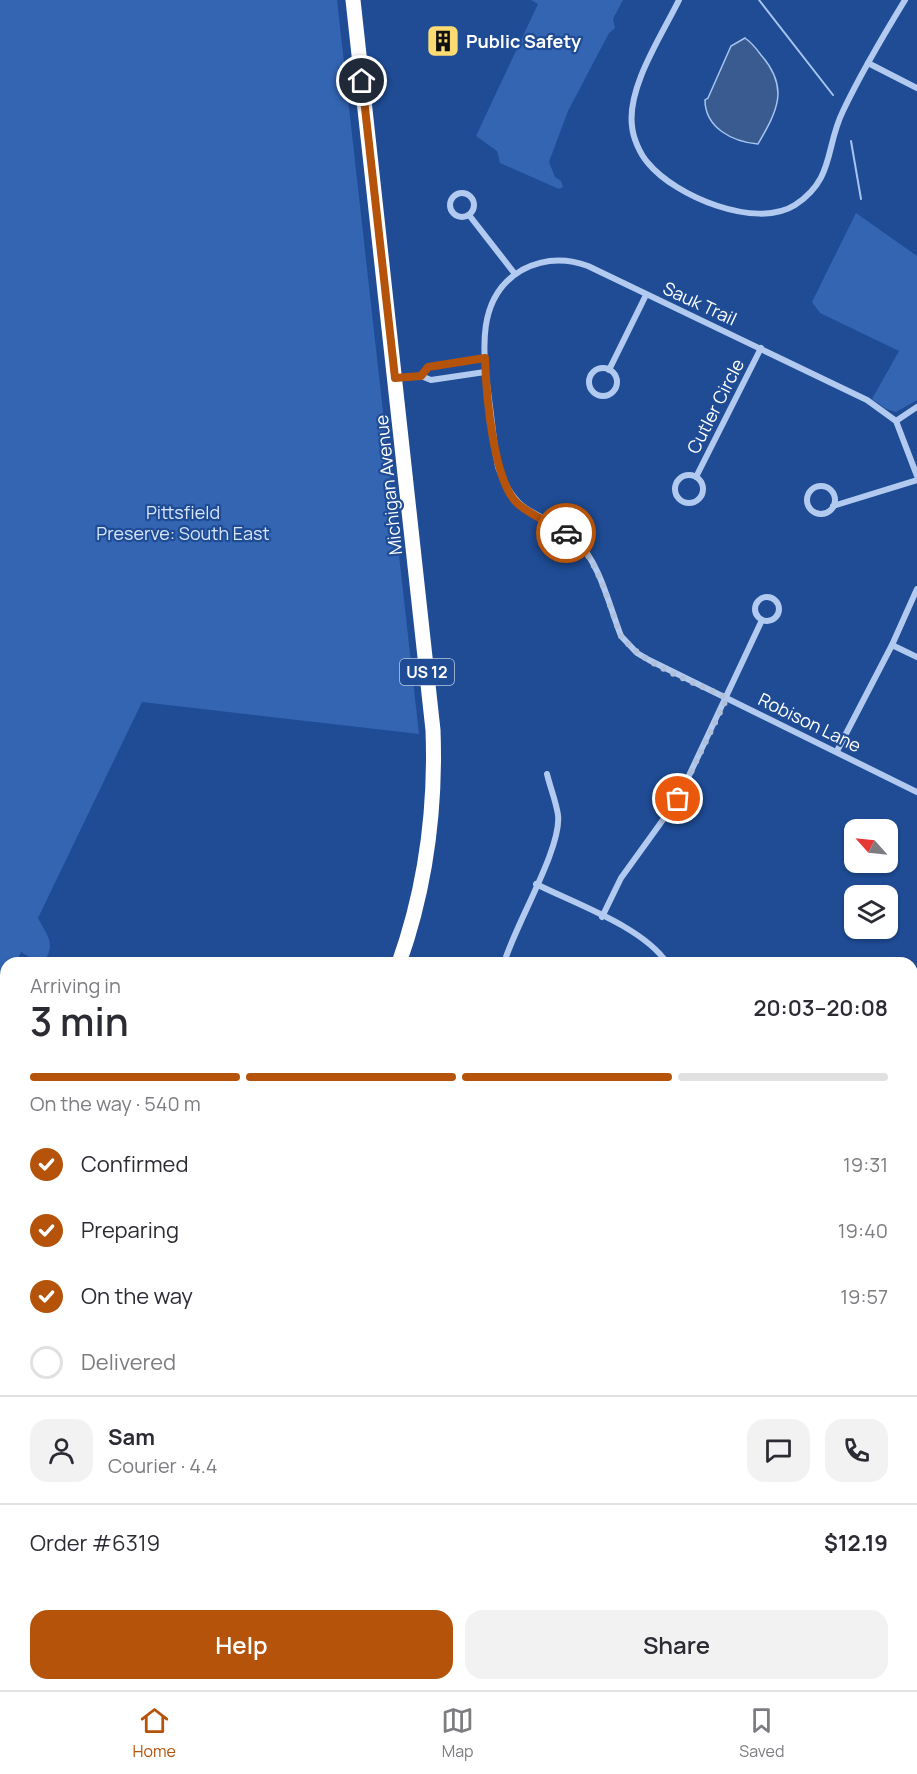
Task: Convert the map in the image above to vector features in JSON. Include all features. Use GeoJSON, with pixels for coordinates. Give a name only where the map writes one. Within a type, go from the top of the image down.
{"type":"FeatureCollection","features":[{"type":"Feature","properties":{"kind":"highway","name":"Michigan Avenue"},"geometry":{"type":"LineString","coordinates":[[353,0],[427,671],[435,768],[426,863],[415,916],[401,957]]}},
{"type":"Feature","properties":{"kind":"street"},"geometry":{"type":"LineString","coordinates":[[679,0],[633,101],[632,126],[638,146],[653,169],[666,180],[735,213],[758,215],[779,213],[795,205],[816,187],[826,172],[842,113],[905,0]]}},
{"type":"Feature","properties":{"kind":"street"},"geometry":{"type":"LineString","coordinates":[[868,63],[917,88]]}},
{"type":"Feature","properties":{"kind":"street"},"geometry":{"type":"LineString","coordinates":[[464,193],[471,197],[474,209],[469,215],[461,218],[454,215],[450,208],[453,197],[464,193]]}},
{"type":"Feature","properties":{"kind":"street"},"geometry":{"type":"LineString","coordinates":[[469,215],[515,274]]}},
{"type":"Feature","properties":{"kind":"street","name":"Sauk Trail"},"geometry":{"type":"LineString","coordinates":[[485,372],[484,328],[488,311],[499,291],[515,274],[541,262],[573,261],[867,400],[896,421]]}},
{"type":"Feature","properties":{"kind":"street"},"geometry":{"type":"LineString","coordinates":[[609,370],[646,295]]}},
{"type":"Feature","properties":{"kind":"street","name":"Cutler Circle"},"geometry":{"type":"LineString","coordinates":[[696,477],[761,348]]}},
{"type":"Feature","properties":{"kind":"street"},"geometry":{"type":"LineString","coordinates":[[421,376],[428,367],[485,358]]}},
{"type":"Feature","properties":{"kind":"street"},"geometry":{"type":"LineString","coordinates":[[600,369],[609,370],[617,380],[616,389],[609,395],[596,394],[590,387],[592,374],[600,369]]}},
{"type":"Feature","properties":{"kind":"street"},"geometry":{"type":"LineString","coordinates":[[395,378],[421,376],[431,380],[485,372]]}},
{"type":"Feature","properties":{"kind":"street","name":"Robison Lane"},"geometry":{"type":"LineString","coordinates":[[485,372],[498,467],[509,494],[519,504],[576,539],[590,556],[621,636],[629,645],[649,660],[917,792]]}},
{"type":"Feature","properties":{"kind":"street"},"geometry":{"type":"LineString","coordinates":[[833,506],[834,497],[829,489],[820,486],[809,492],[806,500],[812,512],[826,513],[833,506],[917,478],[896,421],[917,407]]}},
{"type":"Feature","properties":{"kind":"street","name":"Cutler Circle"},"geometry":{"type":"LineString","coordinates":[[686,475],[696,477],[703,484],[701,498],[693,503],[680,501],[675,489],[678,480],[686,475]]}},
{"type":"Feature","properties":{"kind":"street"},"geometry":{"type":"LineString","coordinates":[[837,751],[892,645],[917,590]]}},
{"type":"Feature","properties":{"kind":"street"},"geometry":{"type":"LineString","coordinates":[[602,917],[621,878],[678,799],[762,620]]}},
{"type":"Feature","properties":{"kind":"street"},"geometry":{"type":"LineString","coordinates":[[892,645],[917,657]]}},
{"type":"Feature","properties":{"kind":"street"},"geometry":{"type":"LineString","coordinates":[[506,957],[517,925],[556,836],[558,816],[547,774]]}},
{"type":"Feature","properties":{"kind":"street"},"geometry":{"type":"LineString","coordinates":[[536,884],[641,936],[657,948],[663,957]]}},
{"type":"Feature","properties":{"kind":"green space","name":"Pittsfield Preserve: South East"},"geometry":{"type":"Polygon","coordinates":[[[0,0],[337,0],[419,734],[142,702],[38,918],[49,939],[48,955],[47,957],[29,957],[21,952],[19,957],[0,957],[0,0]]]}},
{"type":"Feature","properties":{"kind":"green space"},"geometry":{"type":"Polygon","coordinates":[[[531,0],[623,0],[613,19],[615,28],[609,33],[568,111],[549,162],[555,177],[561,181],[563,187],[559,189],[500,163],[497,151],[476,136],[538,4],[531,0]]]}},
{"type":"Feature","properties":{"kind":"green space"},"geometry":{"type":"Polygon","coordinates":[[[856,213],[917,256],[917,400],[896,412],[886,409],[872,399],[899,351],[820,313],[812,302],[856,213]]]}},
{"type":"Feature","properties":{"kind":"shaded area"},"geometry":{"type":"Polygon","coordinates":[[[745,38],[756,48],[770,67],[778,89],[778,100],[771,121],[758,144],[730,137],[722,132],[715,126],[706,110],[705,100],[708,98],[731,46],[745,38]]]}},
{"type":"Feature","properties":{"kind":"waterway"},"geometry":{"type":"LineString","coordinates":[[759,0],[833,95]]}},
{"type":"Feature","properties":{"kind":"waterway"},"geometry":{"type":"LineString","coordinates":[[851,141],[861,199]]}},
{"type":"Feature","properties":{"kind":"way so far"},"geometry":{"type":"LineString","coordinates":[[566,533],[576,539],[590,556],[621,636],[629,645],[649,660],[727,698],[678,799]]}},
{"type":"Feature","properties":{"kind":"place","name":"Public Safety"},"geometry":{"type":"Point","coordinates":[443,41]}},
{"type":"Feature","properties":{"kind":"route"},"geometry":{"type":"LineString","coordinates":[[362,81],[395,378],[421,376],[428,367],[450,362],[485,358],[498,467],[509,494],[519,504],[566,533]]}}]}
